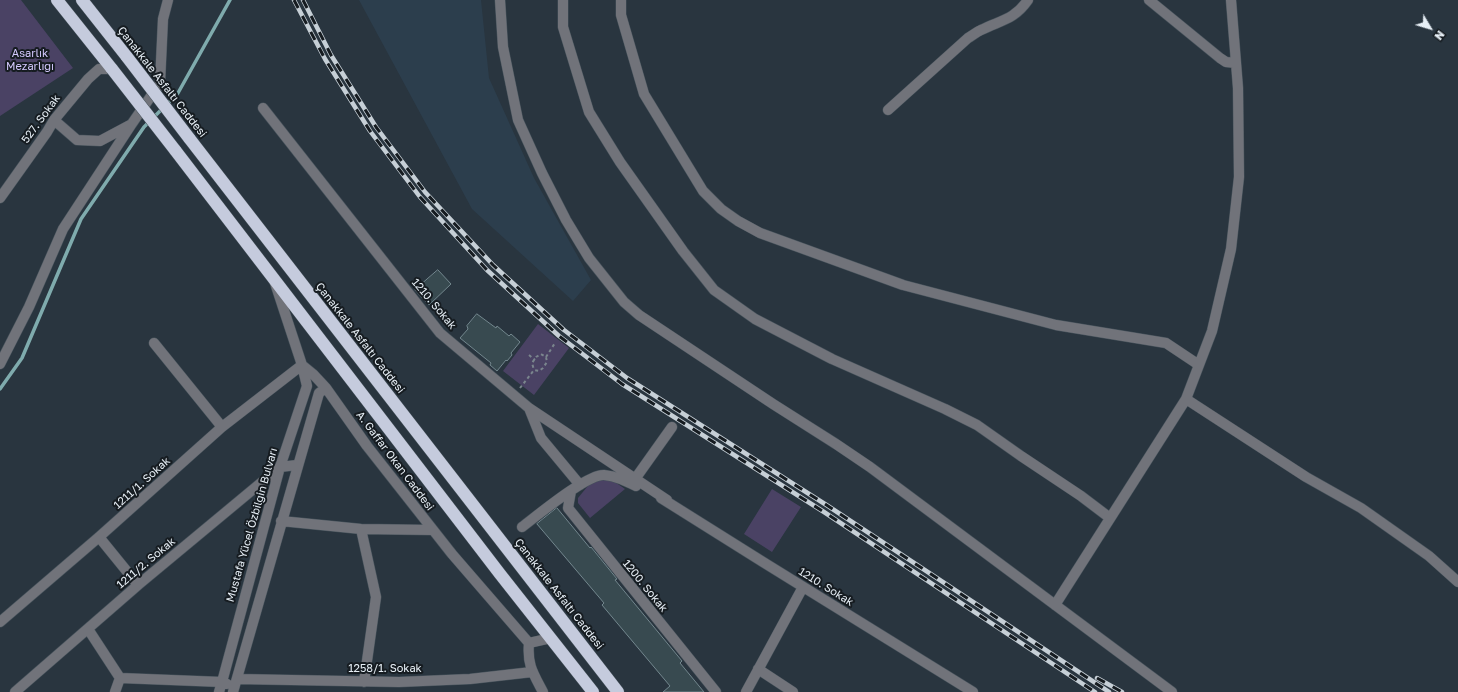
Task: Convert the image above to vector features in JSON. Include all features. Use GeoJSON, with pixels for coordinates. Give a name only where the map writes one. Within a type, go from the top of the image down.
{"type":"FeatureCollection","features":[{"type":"Feature","properties":{"kind":"highway"},"geometry":{"type":"LineString","coordinates":[[57,0],[175,150],[500,574],[593,692]]}},
{"type":"Feature","properties":{"kind":"highway","name":"Çanakkale Asfaltı Caddesi"},"geometry":{"type":"LineString","coordinates":[[82,0],[618,692]]}},
{"type":"Feature","properties":{"kind":"street"},"geometry":{"type":"LineString","coordinates":[[0,364],[29,307],[63,229],[160,83],[163,19],[168,0]]}},
{"type":"Feature","properties":{"kind":"street"},"geometry":{"type":"LineString","coordinates":[[500,0],[503,47],[518,120],[542,173],[566,220],[589,258],[624,302],[665,333],[864,463],[1172,692]]}},
{"type":"Feature","properties":{"kind":"street"},"geometry":{"type":"LineString","coordinates":[[562,0],[563,27],[589,112],[620,162],[683,251],[714,290],[755,319],[832,359],[945,409],[977,425],[1082,496],[1110,518]]}},
{"type":"Feature","properties":{"kind":"street"},"geometry":{"type":"LineString","coordinates":[[621,0],[621,15],[644,94],[703,191],[721,209],[760,234],[903,285],[1056,326],[1166,343],[1199,365]]}},
{"type":"Feature","properties":{"kind":"street"},"geometry":{"type":"LineString","coordinates":[[888,110],[968,38],[981,30],[1002,22],[1021,10],[1028,0]]}},
{"type":"Feature","properties":{"kind":"street"},"geometry":{"type":"LineString","coordinates":[[1149,0],[1220,58],[1226,62],[1236,63]]}},
{"type":"Feature","properties":{"kind":"street"},"geometry":{"type":"LineString","coordinates":[[1055,605],[1186,399],[1212,331],[1231,249],[1239,177],[1238,88],[1231,0]]}},
{"type":"Feature","properties":{"kind":"street","name":"527. Sokak"},"geometry":{"type":"LineString","coordinates":[[0,198],[54,120],[93,74],[99,69],[112,69]]}},
{"type":"Feature","properties":{"kind":"street","name":"1210. Sokak"},"geometry":{"type":"LineString","coordinates":[[263,108],[440,334],[514,396],[529,408],[667,500],[803,587],[973,692]]}},
{"type":"Feature","properties":{"kind":"street"},"geometry":{"type":"LineString","coordinates":[[54,120],[77,140],[100,141],[131,125]]}},
{"type":"Feature","properties":{"kind":"street"},"geometry":{"type":"LineString","coordinates":[[120,678],[222,682],[235,686],[297,465],[323,391],[307,386],[302,365],[274,278]]}},
{"type":"Feature","properties":{"kind":"street"},"geometry":{"type":"LineString","coordinates":[[154,343],[222,427]]}},
{"type":"Feature","properties":{"kind":"street","name":"A. Gaffar Okan Caddesi"},"geometry":{"type":"LineString","coordinates":[[302,365],[313,374],[323,391],[452,554],[529,642]]}},
{"type":"Feature","properties":{"kind":"street","name":"1211/1. Sokak"},"geometry":{"type":"LineString","coordinates":[[0,622],[99,537],[222,427],[302,365]]}},
{"type":"Feature","properties":{"kind":"street","name":"Mustafa Yücel Özbilgin Bulvarı"},"geometry":{"type":"LineString","coordinates":[[218,692],[280,467],[307,386]]}},
{"type":"Feature","properties":{"kind":"street"},"geometry":{"type":"LineString","coordinates":[[1186,399],[1306,477],[1361,508],[1429,556],[1458,582]]}},
{"type":"Feature","properties":{"kind":"street"},"geometry":{"type":"LineString","coordinates":[[529,408],[541,438],[576,488]]}},
{"type":"Feature","properties":{"kind":"street"},"geometry":{"type":"LineString","coordinates":[[635,479],[672,427]]}},
{"type":"Feature","properties":{"kind":"street"},"geometry":{"type":"LineString","coordinates":[[280,467],[297,465]]}},
{"type":"Feature","properties":{"kind":"street","name":"1211/2. Sokak"},"geometry":{"type":"LineString","coordinates":[[16,692],[138,585],[280,467]]}},
{"type":"Feature","properties":{"kind":"street","name":"1210. Sokak"},"geometry":{"type":"LineString","coordinates":[[522,527],[585,481],[603,475],[620,478],[667,500]]}},
{"type":"Feature","properties":{"kind":"street","name":"1200. Sokak"},"geometry":{"type":"LineString","coordinates":[[576,488],[568,508],[716,692]]}},
{"type":"Feature","properties":{"kind":"street"},"geometry":{"type":"LineString","coordinates":[[281,521],[361,529],[433,530]]}},
{"type":"Feature","properties":{"kind":"street"},"geometry":{"type":"LineString","coordinates":[[361,529],[376,598],[364,682]]}},
{"type":"Feature","properties":{"kind":"street"},"geometry":{"type":"LineString","coordinates":[[99,537],[138,585]]}},
{"type":"Feature","properties":{"kind":"street"},"geometry":{"type":"LineString","coordinates":[[746,692],[803,587]]}},
{"type":"Feature","properties":{"kind":"street"},"geometry":{"type":"LineString","coordinates":[[88,629],[120,678]]}},
{"type":"Feature","properties":{"kind":"street"},"geometry":{"type":"LineString","coordinates":[[544,692],[532,672],[528,656],[529,642],[551,638]]}},
{"type":"Feature","properties":{"kind":"street"},"geometry":{"type":"LineString","coordinates":[[758,669],[793,692]]}},
{"type":"Feature","properties":{"kind":"street","name":"1258/1. Sokak"},"geometry":{"type":"LineString","coordinates":[[235,686],[470,679],[532,672]]}},
{"type":"Feature","properties":{"kind":"street"},"geometry":{"type":"LineString","coordinates":[[115,692],[120,678]]}},
{"type":"Feature","properties":{"kind":"path"},"geometry":{"type":"LineString","coordinates":[[534,370],[539,371],[544,367],[547,362],[546,356],[556,343]]}},
{"type":"Feature","properties":{"kind":"path"},"geometry":{"type":"LineString","coordinates":[[534,370],[532,363],[534,360],[541,354],[546,356]]}},
{"type":"Feature","properties":{"kind":"path"},"geometry":{"type":"LineString","coordinates":[[529,355],[534,360]]}},
{"type":"Feature","properties":{"kind":"path"},"geometry":{"type":"LineString","coordinates":[[514,396],[534,370]]}},
{"type":"Feature","properties":{"kind":"shaded area"},"geometry":{"type":"Polygon","coordinates":[[[359,0],[481,0],[489,78],[534,178],[591,280],[573,301],[472,209],[359,0]]]}},
{"type":"Feature","properties":{"kind":"green space","name":"Asarlık Mezarlığı"},"geometry":{"type":"Polygon","coordinates":[[[0,0],[21,0],[73,68],[0,116],[0,0]]]}},
{"type":"Feature","properties":{"kind":"green space"},"geometry":{"type":"Polygon","coordinates":[[[538,324],[569,348],[534,395],[503,371],[538,324]]]}},
{"type":"Feature","properties":{"kind":"green space"},"geometry":{"type":"Polygon","coordinates":[[[602,479],[615,482],[625,489],[590,518],[578,503],[578,498],[591,482],[602,479]]]}},
{"type":"Feature","properties":{"kind":"green space"},"geometry":{"type":"Polygon","coordinates":[[[772,489],[801,507],[772,552],[744,534],[772,489]]]}},
{"type":"Feature","properties":{"kind":"building"},"geometry":{"type":"Polygon","coordinates":[[[438,270],[451,284],[429,305],[415,290],[438,270]]]}},
{"type":"Feature","properties":{"kind":"building"},"geometry":{"type":"Polygon","coordinates":[[[477,314],[496,328],[497,326],[509,336],[511,334],[520,342],[511,353],[512,355],[497,371],[490,365],[491,363],[460,338],[468,329],[467,326],[477,314]]]}},
{"type":"Feature","properties":{"kind":"building"},"geometry":{"type":"Polygon","coordinates":[[[557,508],[617,579],[615,580],[682,661],[680,663],[704,692],[663,692],[670,686],[602,605],[604,603],[537,524],[557,508]]]}},
{"type":"Feature","properties":{"kind":"waterway"},"geometry":{"type":"LineString","coordinates":[[0,389],[22,358],[81,219],[144,127],[178,93],[230,0]]}},
{"type":"Feature","properties":{"kind":"railway"},"geometry":{"type":"LineString","coordinates":[[294,0],[325,59],[370,131],[420,197],[487,270],[559,336],[622,384],[824,512],[1095,692]]}},
{"type":"Feature","properties":{"kind":"railway"},"geometry":{"type":"LineString","coordinates":[[303,0],[331,55],[376,127],[425,192],[493,265],[564,330],[627,378],[828,506],[1109,692]]}},
{"type":"Feature","properties":{"kind":"railway"},"geometry":{"type":"LineString","coordinates":[[1097,678],[1122,692]]}}]}
